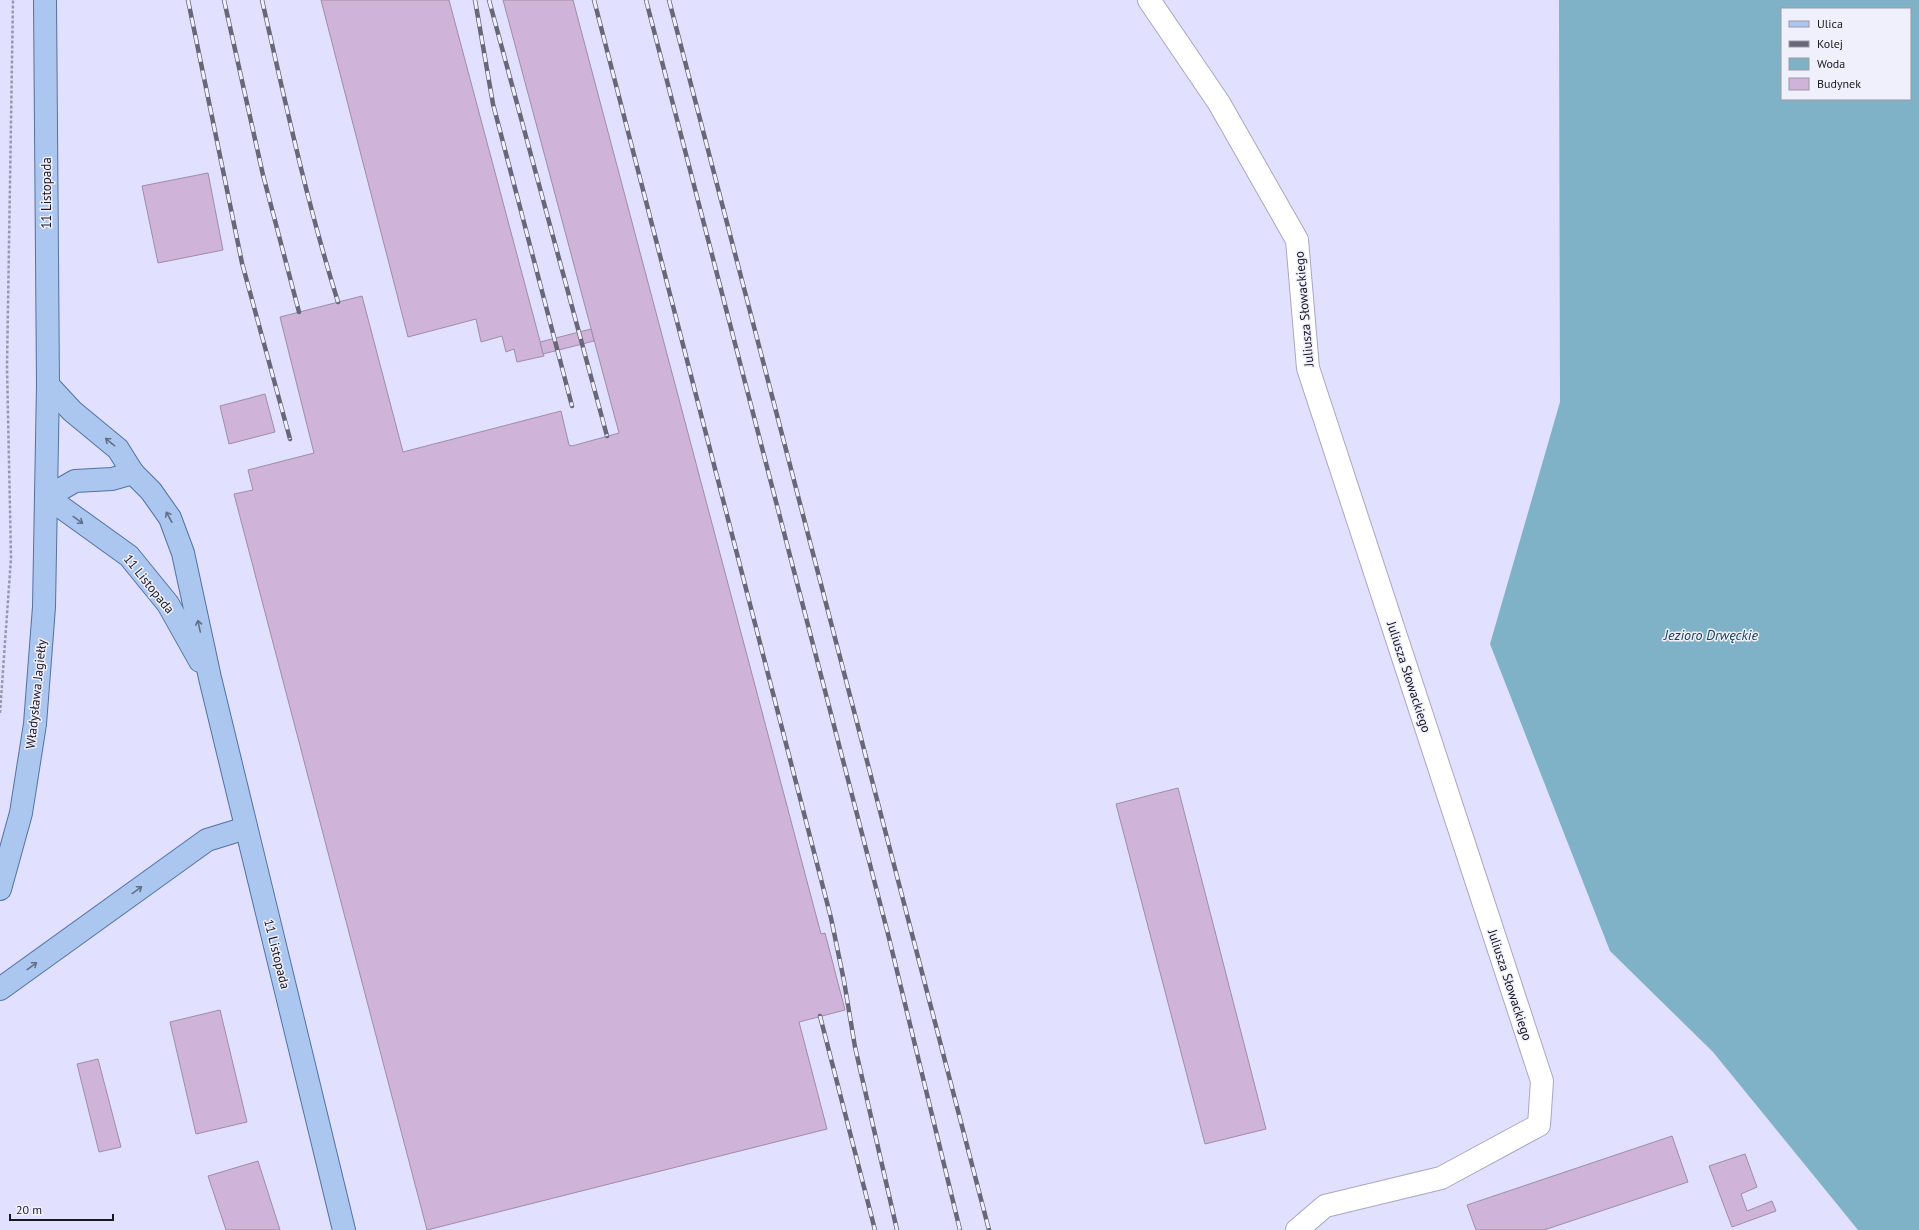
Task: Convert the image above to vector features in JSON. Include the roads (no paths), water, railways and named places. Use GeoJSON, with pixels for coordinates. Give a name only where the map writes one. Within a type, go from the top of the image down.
{"type":"FeatureCollection","features":[{"type":"Feature","properties":{"kind":"main road","name":"11 Listopada"},"geometry":{"type":"LineString","coordinates":[[45,0],[48,385],[47,497],[129,556],[168,604],[210,678]]}},
{"type":"Feature","properties":{"kind":"main road","name":"11 Listopada"},"geometry":{"type":"LineString","coordinates":[[48,385],[72,411],[118,449],[133,473],[151,491],[170,518],[183,553],[210,678],[344,1230]]}},
{"type":"Feature","properties":{"kind":"main road"},"geometry":{"type":"LineString","coordinates":[[47,497],[75,481],[112,479],[133,473]]}},
{"type":"Feature","properties":{"kind":"main road","name":"Władysława Jagiełły"},"geometry":{"type":"LineString","coordinates":[[0,888],[21,813],[35,724],[44,606],[47,497]]}},
{"type":"Feature","properties":{"kind":"main road"},"geometry":{"type":"LineString","coordinates":[[0,989],[207,840],[246,828]]}},
{"type":"Feature","properties":{"kind":"street","name":"Juliusza Słowackiego"},"geometry":{"type":"LineString","coordinates":[[1148,0],[1219,103],[1297,240],[1308,368],[1542,1081],[1539,1125],[1441,1178],[1325,1206],[1297,1230]]}},
{"type":"Feature","properties":{"kind":"water","name":"Jezioro Drwęckie"},"geometry":{"type":"Polygon","coordinates":[[[1559,0],[1919,0],[1919,1230],[1858,1230],[1713,1052],[1610,951],[1490,644],[1560,402],[1559,0]]]}},
{"type":"Feature","properties":{"kind":"railway"},"geometry":{"type":"LineString","coordinates":[[188,0],[242,263],[290,439]]}},
{"type":"Feature","properties":{"kind":"railway"},"geometry":{"type":"LineString","coordinates":[[224,0],[263,175],[299,312]]}},
{"type":"Feature","properties":{"kind":"railway"},"geometry":{"type":"LineString","coordinates":[[262,0],[306,190],[338,302]]}},
{"type":"Feature","properties":{"kind":"railway"},"geometry":{"type":"LineString","coordinates":[[475,0],[493,104],[572,406]]}},
{"type":"Feature","properties":{"kind":"railway"},"geometry":{"type":"LineString","coordinates":[[489,0],[607,436]]}},
{"type":"Feature","properties":{"kind":"railway"},"geometry":{"type":"LineString","coordinates":[[594,0],[831,918],[844,981],[855,1047],[897,1230]]}},
{"type":"Feature","properties":{"kind":"railway"},"geometry":{"type":"LineString","coordinates":[[646,0],[888,934],[960,1230]]}},
{"type":"Feature","properties":{"kind":"railway"},"geometry":{"type":"LineString","coordinates":[[669,0],[989,1230]]}},
{"type":"Feature","properties":{"kind":"railway"},"geometry":{"type":"LineString","coordinates":[[820,1016],[875,1230]]}}]}
